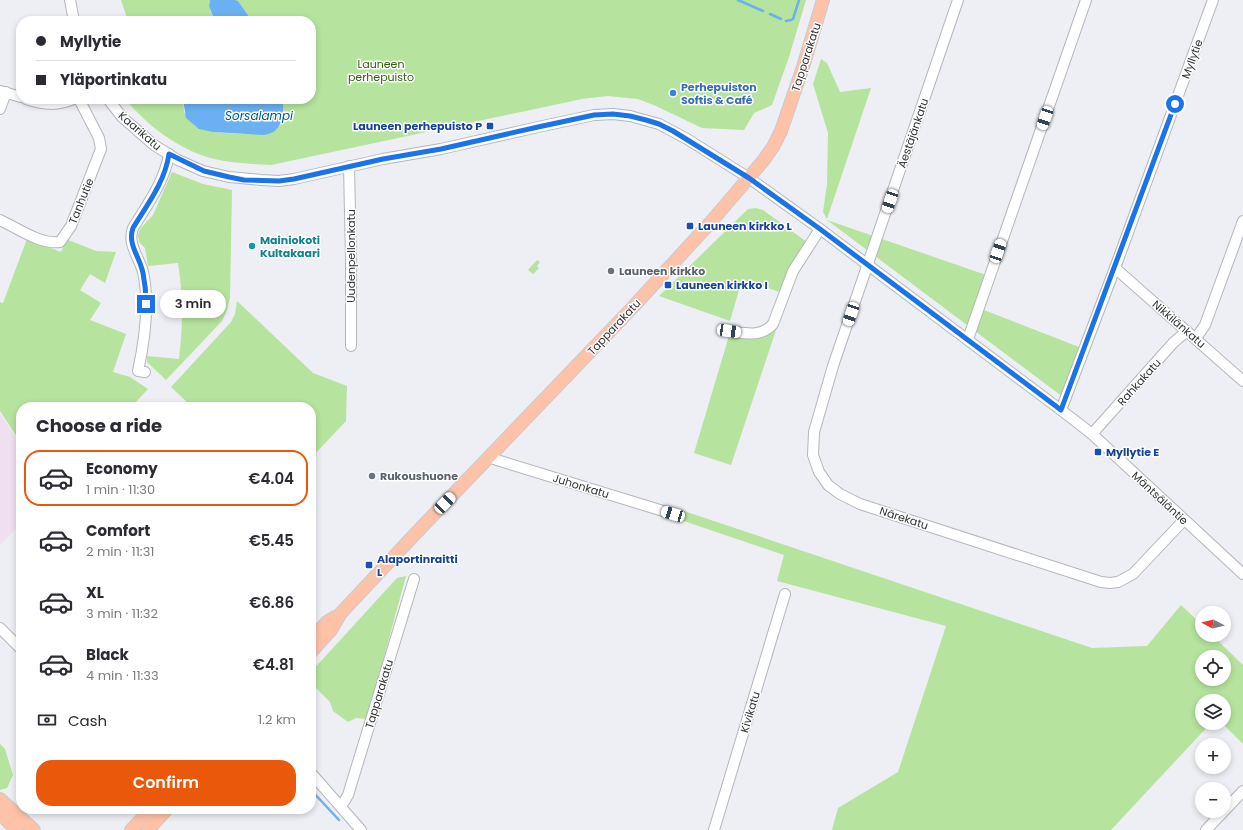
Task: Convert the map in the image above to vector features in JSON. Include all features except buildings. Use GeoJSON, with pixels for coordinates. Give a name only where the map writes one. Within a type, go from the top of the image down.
{"type":"FeatureCollection","features":[{"type":"Feature","properties":{"kind":"main road","name":"Tapparakatu"},"geometry":{"type":"LineString","coordinates":[[316,646],[331,630],[342,613],[417,532],[632,308],[749,178],[773,146],[782,131],[823,0]]}},
{"type":"Feature","properties":{"kind":"main road","name":"Tapparakatu"},"geometry":{"type":"LineString","coordinates":[[316,634],[327,622],[342,613]]}},
{"type":"Feature","properties":{"kind":"main road"},"geometry":{"type":"LineString","coordinates":[[0,799],[16,814]]}},
{"type":"Feature","properties":{"kind":"main road"},"geometry":{"type":"LineString","coordinates":[[0,814],[17,830]]}},
{"type":"Feature","properties":{"kind":"main road"},"geometry":{"type":"LineString","coordinates":[[16,814],[34,830]]}},
{"type":"Feature","properties":{"kind":"main road"},"geometry":{"type":"LineString","coordinates":[[131,830],[146,814]]}},
{"type":"Feature","properties":{"kind":"main road"},"geometry":{"type":"LineString","coordinates":[[148,830],[162,814]]}},
{"type":"Feature","properties":{"kind":"street"},"geometry":{"type":"LineString","coordinates":[[70,0],[73,16]]}},
{"type":"Feature","properties":{"kind":"street","name":"Äestäjänkatu"},"geometry":{"type":"LineString","coordinates":[[868,266],[958,0]]}},
{"type":"Feature","properties":{"kind":"street"},"geometry":{"type":"LineString","coordinates":[[968,339],[1086,0]]}},
{"type":"Feature","properties":{"kind":"street","name":"Myllytie"},"geometry":{"type":"LineString","coordinates":[[1061,410],[1115,268],[1213,0]]}},
{"type":"Feature","properties":{"kind":"street"},"geometry":{"type":"LineString","coordinates":[[0,109],[3,92],[16,96]]}},
{"type":"Feature","properties":{"kind":"street","name":"Tanhutie"},"geometry":{"type":"LineString","coordinates":[[0,220],[41,240],[53,243],[60,242],[71,226],[101,149],[99,138],[81,104]]}},
{"type":"Feature","properties":{"kind":"street","name":"Kaarikatu"},"geometry":{"type":"LineString","coordinates":[[112,104],[122,117],[154,145],[169,154],[204,171],[244,180],[286,180],[349,166],[441,149],[587,117],[613,114],[630,116],[659,124],[687,139],[749,178]]}},
{"type":"Feature","properties":{"kind":"street"},"geometry":{"type":"LineString","coordinates":[[145,372],[138,371],[144,345],[146,292],[143,272],[130,241],[130,234],[159,184],[167,165],[169,154]]}},
{"type":"Feature","properties":{"kind":"street","name":"Uudenpellonkatu"},"geometry":{"type":"LineString","coordinates":[[349,166],[351,346]]}},
{"type":"Feature","properties":{"kind":"street","name":"Mäntsäläntie"},"geometry":{"type":"LineString","coordinates":[[749,178],[968,339],[1092,434],[1243,574]]}},
{"type":"Feature","properties":{"kind":"street"},"geometry":{"type":"LineString","coordinates":[[1196,338],[1205,325],[1243,221]]}},
{"type":"Feature","properties":{"kind":"street"},"geometry":{"type":"LineString","coordinates":[[729,331],[752,334],[761,333],[769,329],[773,324],[793,271],[820,229]]}},
{"type":"Feature","properties":{"kind":"street","name":"Närekatu"},"geometry":{"type":"LineString","coordinates":[[868,266],[833,366],[814,432],[813,455],[819,472],[828,485],[840,494],[860,504],[1008,551],[1091,580],[1110,583],[1122,580],[1133,574],[1184,520]]}},
{"type":"Feature","properties":{"kind":"street","name":"Nikkilänkatu"},"geometry":{"type":"LineString","coordinates":[[1115,268],[1243,381]]}},
{"type":"Feature","properties":{"kind":"street","name":"Rahkakatu"},"geometry":{"type":"LineString","coordinates":[[1092,434],[1173,343],[1187,331]]}},
{"type":"Feature","properties":{"kind":"street","name":"Juhonkatu"},"geometry":{"type":"LineString","coordinates":[[489,457],[673,514]]}},
{"type":"Feature","properties":{"kind":"street","name":"Tapparakatu"},"geometry":{"type":"LineString","coordinates":[[341,807],[348,795],[414,579]]}},
{"type":"Feature","properties":{"kind":"street","name":"Kivikatu"},"geometry":{"type":"LineString","coordinates":[[714,830],[785,594]]}},
{"type":"Feature","properties":{"kind":"street"},"geometry":{"type":"LineString","coordinates":[[0,628],[16,644]]}},
{"type":"Feature","properties":{"kind":"street"},"geometry":{"type":"LineString","coordinates":[[316,779],[361,830]]}},
{"type":"Feature","properties":{"kind":"street"},"geometry":{"type":"LineString","coordinates":[[1206,830],[1243,792]]}},
{"type":"Feature","properties":{"kind":"shaded area"},"geometry":{"type":"Polygon","coordinates":[[[0,414],[16,438],[16,528],[0,545],[0,414]]]}},
{"type":"Feature","properties":{"kind":"green space"},"geometry":{"type":"Polygon","coordinates":[[[121,0],[210,0],[209,6],[213,16],[126,16],[121,0]]]}},
{"type":"Feature","properties":{"kind":"green space","name":"Launeen perhepuisto"},"geometry":{"type":"Polygon","coordinates":[[[235,0],[806,0],[789,57],[772,105],[754,113],[744,130],[702,128],[638,99],[608,96],[582,99],[271,165],[225,161],[198,154],[175,142],[153,127],[130,104],[183,104],[184,112],[209,130],[223,133],[253,134],[269,133],[276,130],[281,122],[283,104],[316,104],[316,16],[248,16],[238,1],[235,0]]]}},
{"type":"Feature","properties":{"kind":"green space"},"geometry":{"type":"Polygon","coordinates":[[[821,59],[827,63],[840,92],[871,88],[827,219],[823,212],[827,184],[828,133],[813,84],[821,59]]]}},
{"type":"Feature","properties":{"kind":"green space"},"geometry":{"type":"Polygon","coordinates":[[[172,172],[203,184],[232,190],[230,297],[227,310],[222,321],[166,380],[147,362],[147,356],[179,359],[182,311],[178,263],[148,266],[145,248],[139,242],[138,235],[140,229],[153,215],[172,172]]]}},
{"type":"Feature","properties":{"kind":"green space"},"geometry":{"type":"Polygon","coordinates":[[[756,208],[763,210],[807,242],[780,292],[742,280],[730,321],[659,296],[748,209],[756,208]]]}},
{"type":"Feature","properties":{"kind":"green space"},"geometry":{"type":"Polygon","coordinates":[[[827,220],[989,276],[979,308],[1079,347],[1063,397],[827,220]]]}},
{"type":"Feature","properties":{"kind":"green space"},"geometry":{"type":"Polygon","coordinates":[[[27,239],[61,252],[66,239],[96,251],[116,252],[105,283],[90,274],[80,290],[101,303],[90,320],[126,334],[113,372],[130,377],[148,389],[136,402],[16,402],[16,435],[0,411],[0,302],[3,303],[27,239]]]}},
{"type":"Feature","properties":{"kind":"green space"},"geometry":{"type":"Polygon","coordinates":[[[537,260],[540,262],[537,266],[539,268],[533,274],[528,270],[537,260]]]}},
{"type":"Feature","properties":{"kind":"green space"},"geometry":{"type":"Polygon","coordinates":[[[237,301],[313,373],[347,386],[346,421],[316,453],[316,402],[187,402],[171,387],[231,322],[235,314],[237,301]]]}},
{"type":"Feature","properties":{"kind":"green space"},"geometry":{"type":"Polygon","coordinates":[[[777,327],[731,465],[694,453],[729,336],[764,338],[777,327]]]}},
{"type":"Feature","properties":{"kind":"green space"},"geometry":{"type":"Polygon","coordinates":[[[678,509],[1092,648],[1147,646],[1181,605],[1195,618],[1195,642],[1219,642],[1228,650],[1195,650],[1195,686],[1231,686],[1231,653],[1243,665],[1243,744],[1229,730],[1231,730],[1231,694],[1195,694],[1195,730],[1204,730],[1197,738],[1195,738],[1195,740],[1111,830],[832,830],[838,808],[898,772],[946,626],[777,581],[784,555],[675,518],[678,509]]]}},
{"type":"Feature","properties":{"kind":"green space"},"geometry":{"type":"Polygon","coordinates":[[[406,576],[367,719],[356,718],[348,722],[333,711],[330,702],[316,688],[316,667],[397,578],[406,576]]]}},
{"type":"Feature","properties":{"kind":"green space"},"geometry":{"type":"Polygon","coordinates":[[[0,744],[5,749],[13,775],[7,788],[0,790],[0,744]]]}},
{"type":"Feature","properties":{"kind":"water"},"geometry":{"type":"Polygon","coordinates":[[[210,0],[235,0],[238,1],[248,16],[213,16],[209,6],[210,0]]]}},
{"type":"Feature","properties":{"kind":"water","name":"Sorsalampi"},"geometry":{"type":"Polygon","coordinates":[[[184,104],[283,104],[283,115],[278,127],[272,133],[264,135],[213,132],[199,129],[186,118],[184,104]]]}},
{"type":"Feature","properties":{"kind":"waterway"},"geometry":{"type":"LineString","coordinates":[[738,0],[763,11]]}},
{"type":"Feature","properties":{"kind":"waterway"},"geometry":{"type":"LineString","coordinates":[[786,21],[793,19],[799,0]]}},
{"type":"Feature","properties":{"kind":"waterway"},"geometry":{"type":"LineString","coordinates":[[770,14],[781,19]]}},
{"type":"Feature","properties":{"kind":"waterway"},"geometry":{"type":"LineString","coordinates":[[316,795],[339,820]]}},
{"type":"Feature","properties":{"kind":"place","name":"Perhepuiston Softis & Café"},"geometry":{"type":"Point","coordinates":[673,93]}},
{"type":"Feature","properties":{"kind":"place","name":"Launeen perhepuisto P"},"geometry":{"type":"Point","coordinates":[490,126]}},
{"type":"Feature","properties":{"kind":"place","name":"Launeen kirkko L"},"geometry":{"type":"Point","coordinates":[690,226]}},
{"type":"Feature","properties":{"kind":"place","name":"Mainiokoti Kultakaari"},"geometry":{"type":"Point","coordinates":[252,246]}},
{"type":"Feature","properties":{"kind":"place","name":"Launeen kirkko"},"geometry":{"type":"Point","coordinates":[611,271]}},
{"type":"Feature","properties":{"kind":"place","name":"Launeen kirkko I"},"geometry":{"type":"Point","coordinates":[668,285]}},
{"type":"Feature","properties":{"kind":"place","name":"Myllytie E"},"geometry":{"type":"Point","coordinates":[1098,452]}},
{"type":"Feature","properties":{"kind":"place","name":"Rukoushuone"},"geometry":{"type":"Point","coordinates":[372,476]}},
{"type":"Feature","properties":{"kind":"place","name":"Alaportinraitti L"},"geometry":{"type":"Point","coordinates":[369,565]}},
{"type":"Feature","properties":{"kind":"route"},"geometry":{"type":"LineString","coordinates":[[146,304],[143,272],[130,241],[130,234],[159,184],[167,165],[169,154],[178,160],[204,171],[244,180],[279,181],[383,159],[441,149],[594,115],[613,114],[630,116],[659,124],[687,139],[749,178],[968,339],[1061,410],[1066,401],[1175,104]]}}]}
